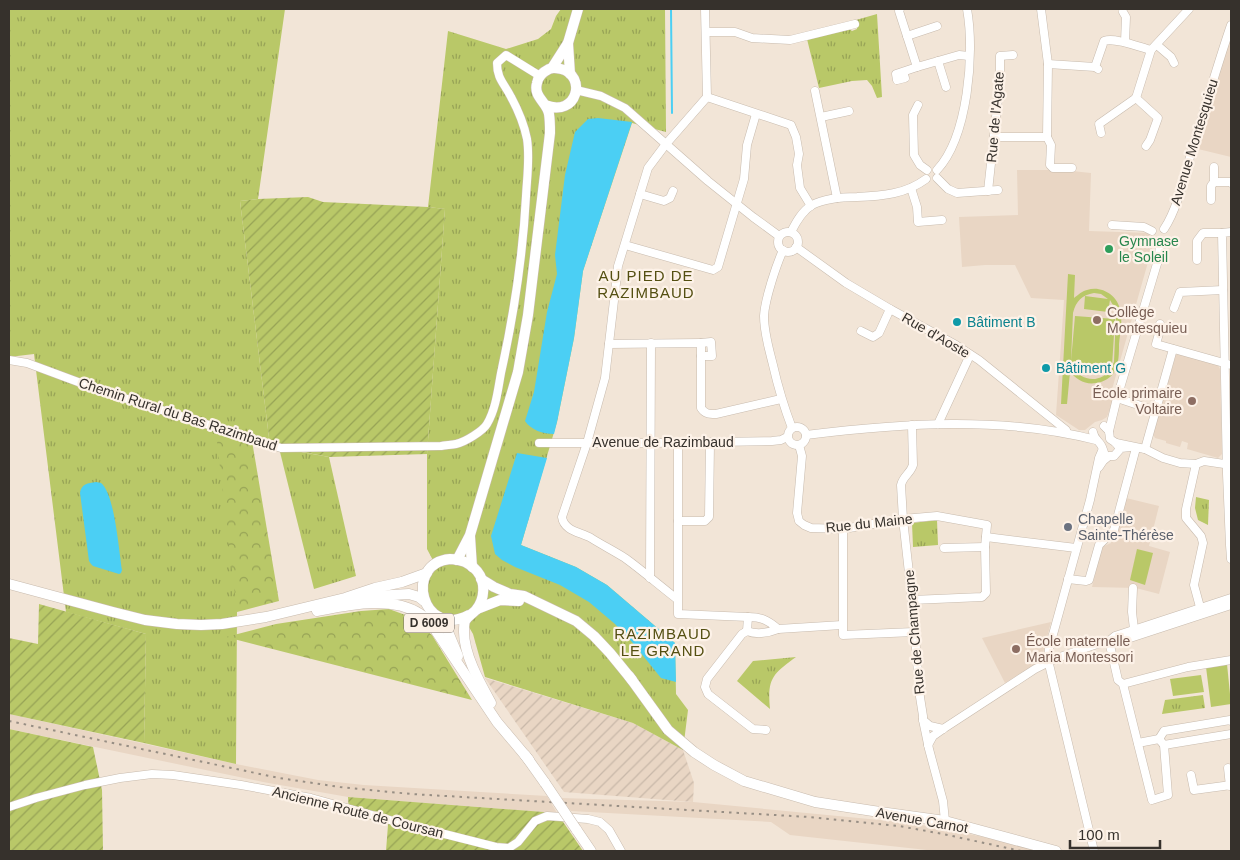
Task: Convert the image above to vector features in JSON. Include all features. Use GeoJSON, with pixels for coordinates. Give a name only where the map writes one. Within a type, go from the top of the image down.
{"type":"FeatureCollection","features":[{"type":"Feature","properties":{"kind":"main road"},"geometry":{"type":"LineString","coordinates":[[552,68],[568,43],[578,9]]}},
{"type":"Feature","properties":{"kind":"main road"},"geometry":{"type":"LineString","coordinates":[[568,43],[570,74]]}},
{"type":"Feature","properties":{"kind":"main road"},"geometry":{"type":"LineString","coordinates":[[457,560],[470,535],[518,372],[528,315],[550,134],[549,113],[539,99],[536,92],[536,83],[546,70],[552,68],[563,69],[570,74],[575,82],[576,90],[574,99],[558,114],[550,134]]}},
{"type":"Feature","properties":{"kind":"main road"},"geometry":{"type":"LineString","coordinates":[[545,105],[552,108],[560,108],[567,105]]}},
{"type":"Feature","properties":{"kind":"main road"},"geometry":{"type":"LineString","coordinates":[[470,535],[472,566]]}},
{"type":"Feature","properties":{"kind":"main road"},"geometry":{"type":"LineString","coordinates":[[473,612],[480,602],[483,593],[479,574],[472,566],[457,560],[447,560],[433,566],[427,573],[422,585],[422,594],[429,610],[438,617],[453,620],[464,618],[500,600],[511,600],[542,606]]}},
{"type":"Feature","properties":{"kind":"main road","name":"D 6009"},"geometry":{"type":"LineString","coordinates":[[9,584],[113,612],[161,622],[222,624],[266,617],[345,598],[427,573]]}},
{"type":"Feature","properties":{"kind":"main road"},"geometry":{"type":"LineString","coordinates":[[481,579],[494,587],[510,594],[524,596],[542,606]]}},
{"type":"Feature","properties":{"kind":"main road","name":"D 6009"},"geometry":{"type":"LineString","coordinates":[[345,598],[409,594],[424,600]]}},
{"type":"Feature","properties":{"kind":"main road","name":"D 6009"},"geometry":{"type":"LineString","coordinates":[[266,617],[312,612],[350,605],[383,603],[400,605],[415,611],[434,628],[497,722],[529,760]]}},
{"type":"Feature","properties":{"kind":"main road","name":"Avenue Carnot"},"geometry":{"type":"LineString","coordinates":[[542,606],[576,621],[594,636],[629,676],[668,730],[694,752],[744,781],[815,802],[945,821],[1056,851]]}},
{"type":"Feature","properties":{"kind":"main road","name":"D 6009"},"geometry":{"type":"LineString","coordinates":[[473,612],[464,625],[466,646],[495,712]]}},
{"type":"Feature","properties":{"kind":"main road","name":"D 6009"},"geometry":{"type":"LineString","coordinates":[[438,617],[446,627],[459,658],[478,689],[591,851]]}},
{"type":"Feature","properties":{"kind":"street"},"geometry":{"type":"LineString","coordinates":[[677,599],[624,558],[583,534],[569,529],[565,526],[562,517],[587,443],[604,378],[610,344],[618,266],[648,168],[707,97],[705,9]]}},
{"type":"Feature","properties":{"kind":"street"},"geometry":{"type":"LineString","coordinates":[[900,9],[899,11],[917,67]]}},
{"type":"Feature","properties":{"kind":"street"},"geometry":{"type":"LineString","coordinates":[[926,179],[931,182],[933,181],[952,147],[959,127],[970,70],[970,32],[967,9]]}},
{"type":"Feature","properties":{"kind":"street"},"geometry":{"type":"LineString","coordinates":[[1041,9],[1048,64],[1047,137],[1051,145],[1050,165],[1053,168],[1072,168]]}},
{"type":"Feature","properties":{"kind":"street"},"geometry":{"type":"LineString","coordinates":[[1101,133],[1099,124],[1136,98],[1154,48],[1189,9]]}},
{"type":"Feature","properties":{"kind":"street"},"geometry":{"type":"LineString","coordinates":[[1123,12],[1126,18],[1125,42]]}},
{"type":"Feature","properties":{"kind":"street"},"geometry":{"type":"LineString","coordinates":[[706,32],[735,32],[752,38],[790,40],[855,24]]}},
{"type":"Feature","properties":{"kind":"street","name":"Avenue Montesquieu"},"geometry":{"type":"LineString","coordinates":[[1164,229],[1172,216],[1231,25]]}},
{"type":"Feature","properties":{"kind":"street"},"geometry":{"type":"LineString","coordinates":[[907,36],[937,26]]}},
{"type":"Feature","properties":{"kind":"street"},"geometry":{"type":"LineString","coordinates":[[1048,64],[1097,68],[1104,41],[1109,39],[1154,48],[1171,57],[1174,63]]}},
{"type":"Feature","properties":{"kind":"street","name":"Chemin Rural du Bas Razimbaud"},"geometry":{"type":"LineString","coordinates":[[9,360],[27,363],[105,392],[281,448],[441,446],[457,444],[469,438],[487,425],[494,407],[515,299],[525,212],[528,161],[527,140],[521,117],[497,72],[497,63],[506,54],[540,76]]}},
{"type":"Feature","properties":{"kind":"street"},"geometry":{"type":"LineString","coordinates":[[903,72],[959,55],[969,56]]}},
{"type":"Feature","properties":{"kind":"street","name":"Rue de l'Agate"},"geometry":{"type":"LineString","coordinates":[[988,191],[1000,80],[1000,56],[1013,55]]}},
{"type":"Feature","properties":{"kind":"street"},"geometry":{"type":"LineString","coordinates":[[938,61],[946,87]]}},
{"type":"Feature","properties":{"kind":"street"},"geometry":{"type":"LineString","coordinates":[[576,90],[601,96],[625,108],[737,204],[780,236]]}},
{"type":"Feature","properties":{"kind":"street"},"geometry":{"type":"LineString","coordinates":[[816,91],[837,198]]}},
{"type":"Feature","properties":{"kind":"street"},"geometry":{"type":"LineString","coordinates":[[707,97],[790,125],[796,137],[799,154],[797,165],[800,188],[811,206]]}},
{"type":"Feature","properties":{"kind":"street"},"geometry":{"type":"LineString","coordinates":[[1136,98],[1158,118],[1146,146]]}},
{"type":"Feature","properties":{"kind":"street"},"geometry":{"type":"LineString","coordinates":[[918,105],[913,115],[914,155],[920,165],[927,170]]}},
{"type":"Feature","properties":{"kind":"street"},"geometry":{"type":"LineString","coordinates":[[821,117],[849,111]]}},
{"type":"Feature","properties":{"kind":"street"},"geometry":{"type":"LineString","coordinates":[[625,245],[713,270],[718,267],[744,178],[747,145],[756,114]]}},
{"type":"Feature","properties":{"kind":"street"},"geometry":{"type":"LineString","coordinates":[[994,137],[1047,137]]}},
{"type":"Feature","properties":{"kind":"street"},"geometry":{"type":"LineString","coordinates":[[1211,200],[1214,167]]}},
{"type":"Feature","properties":{"kind":"street"},"geometry":{"type":"LineString","coordinates":[[927,170],[932,168],[948,189],[957,193],[998,190]]}},
{"type":"Feature","properties":{"kind":"street"},"geometry":{"type":"LineString","coordinates":[[926,179],[925,174],[927,170]]}},
{"type":"Feature","properties":{"kind":"street"},"geometry":{"type":"LineString","coordinates":[[791,232],[803,212],[822,201],[837,198],[885,195],[911,188],[926,179]]}},
{"type":"Feature","properties":{"kind":"street"},"geometry":{"type":"LineString","coordinates":[[1214,182],[1231,183]]}},
{"type":"Feature","properties":{"kind":"street"},"geometry":{"type":"LineString","coordinates":[[911,188],[918,222],[942,220]]}},
{"type":"Feature","properties":{"kind":"street"},"geometry":{"type":"LineString","coordinates":[[640,194],[664,201],[670,198],[673,191]]}},
{"type":"Feature","properties":{"kind":"street"},"geometry":{"type":"LineString","coordinates":[[1112,226],[1144,228],[1152,231]]}},
{"type":"Feature","properties":{"kind":"street"},"geometry":{"type":"LineString","coordinates":[[1152,231],[1157,227],[1164,229],[1166,236],[1160,241],[1159,258],[1112,418],[1107,429],[1110,439],[1117,447],[1145,449],[1163,458],[1180,463],[1196,464],[1204,462],[1229,465]]}},
{"type":"Feature","properties":{"kind":"street"},"geometry":{"type":"LineString","coordinates":[[1152,231],[1152,237],[1160,241]]}},
{"type":"Feature","properties":{"kind":"street"},"geometry":{"type":"LineString","coordinates":[[784,232],[791,232],[797,239],[796,248],[788,251],[783,250],[778,242],[780,236],[784,232]]}},
{"type":"Feature","properties":{"kind":"street"},"geometry":{"type":"LineString","coordinates":[[1197,260],[1197,241],[1203,233],[1231,232]]}},
{"type":"Feature","properties":{"kind":"street"},"geometry":{"type":"LineString","coordinates":[[1222,233],[1227,252],[1223,290],[1227,308],[1231,559]]}},
{"type":"Feature","properties":{"kind":"street","name":"Rue d'Aoste"},"geometry":{"type":"LineString","coordinates":[[796,248],[890,309],[979,360],[1030,400],[1066,430],[1067,433]]}},
{"type":"Feature","properties":{"kind":"street"},"geometry":{"type":"LineString","coordinates":[[783,250],[767,299],[764,315],[765,335],[781,399],[792,428]]}},
{"type":"Feature","properties":{"kind":"street"},"geometry":{"type":"LineString","coordinates":[[1174,308],[1180,292],[1223,290]]}},
{"type":"Feature","properties":{"kind":"street"},"geometry":{"type":"LineString","coordinates":[[861,331],[873,337],[879,333],[890,309]]}},
{"type":"Feature","properties":{"kind":"street"},"geometry":{"type":"LineString","coordinates":[[1160,324],[1156,344],[1228,364]]}},
{"type":"Feature","properties":{"kind":"street"},"geometry":{"type":"LineString","coordinates":[[650,578],[651,343]]}},
{"type":"Feature","properties":{"kind":"street"},"geometry":{"type":"LineString","coordinates":[[610,344],[701,343],[701,408],[706,414],[716,414],[781,399]]}},
{"type":"Feature","properties":{"kind":"street"},"geometry":{"type":"LineString","coordinates":[[1145,449],[1173,349]]}},
{"type":"Feature","properties":{"kind":"street"},"geometry":{"type":"LineString","coordinates":[[938,424],[970,355]]}},
{"type":"Feature","properties":{"kind":"street"},"geometry":{"type":"LineString","coordinates":[[1118,398],[1156,411]]}},
{"type":"Feature","properties":{"kind":"street"},"geometry":{"type":"LineString","coordinates":[[945,410],[948,423]]}},
{"type":"Feature","properties":{"kind":"street"},"geometry":{"type":"LineString","coordinates":[[806,435],[881,426],[948,423],[992,424],[1081,436],[1095,436]]}},
{"type":"Feature","properties":{"kind":"street","name":"Rue de Champagne"},"geometry":{"type":"LineString","coordinates":[[912,425],[913,465],[911,471],[902,480],[903,519],[923,720],[943,801],[945,821]]}},
{"type":"Feature","properties":{"kind":"street"},"geometry":{"type":"LineString","coordinates":[[1094,851],[1048,660],[1049,649],[1102,451],[1102,447],[1095,436],[1096,428],[1100,426],[1107,429]]}},
{"type":"Feature","properties":{"kind":"street"},"geometry":{"type":"LineString","coordinates":[[795,427],[801,428],[806,435],[804,442],[796,446],[790,443],[787,437],[788,432],[795,427]]}},
{"type":"Feature","properties":{"kind":"street","name":"Avenue de Razimbaud"},"geometry":{"type":"LineString","coordinates":[[539,443],[710,443],[772,441],[787,437]]}},
{"type":"Feature","properties":{"kind":"street"},"geometry":{"type":"LineString","coordinates":[[678,443],[678,614],[758,617],[770,622],[778,629]]}},
{"type":"Feature","properties":{"kind":"street"},"geometry":{"type":"LineString","coordinates":[[678,521],[705,521],[709,517],[710,443]]}},
{"type":"Feature","properties":{"kind":"street","name":"Rue du Maine"},"geometry":{"type":"LineString","coordinates":[[799,445],[802,456],[797,513],[799,521],[804,526],[811,528],[842,528],[937,516],[987,525],[986,537]]}},
{"type":"Feature","properties":{"kind":"street"},"geometry":{"type":"LineString","coordinates":[[1098,469],[1103,461],[1110,456],[1114,456],[1117,447]]}},
{"type":"Feature","properties":{"kind":"street"},"geometry":{"type":"LineString","coordinates":[[1068,579],[1089,580],[1099,545],[1114,530],[1134,447]]}},
{"type":"Feature","properties":{"kind":"street"},"geometry":{"type":"LineString","coordinates":[[1102,451],[1105,455],[1110,456]]}},
{"type":"Feature","properties":{"kind":"street"},"geometry":{"type":"LineString","coordinates":[[1196,464],[1186,509],[1186,518],[1202,536],[1203,543],[1194,586],[1200,607]]}},
{"type":"Feature","properties":{"kind":"street"},"geometry":{"type":"LineString","coordinates":[[842,528],[843,635],[914,632]]}},
{"type":"Feature","properties":{"kind":"street"},"geometry":{"type":"LineString","coordinates":[[912,600],[982,597],[986,593],[986,537],[1076,548]]}},
{"type":"Feature","properties":{"kind":"street"},"geometry":{"type":"LineString","coordinates":[[944,548],[985,546]]}},
{"type":"Feature","properties":{"kind":"street"},"geometry":{"type":"LineString","coordinates":[[1133,588],[1132,612],[1134,629]]}},
{"type":"Feature","properties":{"kind":"street"},"geometry":{"type":"LineString","coordinates":[[928,745],[934,736],[1035,668],[1108,641],[1115,636],[1134,629],[1231,598]]}},
{"type":"Feature","properties":{"kind":"street"},"geometry":{"type":"LineString","coordinates":[[1108,641],[1118,642],[1231,605]]}},
{"type":"Feature","properties":{"kind":"street"},"geometry":{"type":"LineString","coordinates":[[747,631],[748,618]]}},
{"type":"Feature","properties":{"kind":"street"},"geometry":{"type":"LineString","coordinates":[[747,631],[754,634],[771,632],[778,629],[842,625]]}},
{"type":"Feature","properties":{"kind":"street"},"geometry":{"type":"LineString","coordinates":[[747,631],[742,634],[707,679],[705,687],[708,694],[753,729],[766,730]]}},
{"type":"Feature","properties":{"kind":"street"},"geometry":{"type":"LineString","coordinates":[[1108,641],[1118,680],[1123,684],[1152,800],[1168,795],[1161,742],[1164,731],[1231,721]]}},
{"type":"Feature","properties":{"kind":"street"},"geometry":{"type":"LineString","coordinates":[[1123,684],[1188,667],[1231,660]]}},
{"type":"Feature","properties":{"kind":"street"},"geometry":{"type":"LineString","coordinates":[[923,720],[930,726],[943,730]]}},
{"type":"Feature","properties":{"kind":"street"},"geometry":{"type":"LineString","coordinates":[[1138,743],[1231,734]]}},
{"type":"Feature","properties":{"kind":"street"},"geometry":{"type":"LineString","coordinates":[[1191,775],[1194,790],[1231,785],[1228,768]]}},
{"type":"Feature","properties":{"kind":"street","name":"Ancienne Route de Coursan"},"geometry":{"type":"LineString","coordinates":[[9,807],[85,785],[120,778],[152,774],[173,775],[312,798],[496,847],[509,848],[518,842],[535,821],[547,816],[588,819],[600,822],[609,830],[621,851]]}},
{"type":"Feature","properties":{"kind":"shaded area"},"geometry":{"type":"Polygon","coordinates":[[[1231,37],[1231,157],[1198,149],[1211,95],[1231,37]]]}},
{"type":"Feature","properties":{"kind":"shaded area","name":"Collège Montesquieu"},"geometry":{"type":"Polygon","coordinates":[[[1017,170],[1062,170],[1091,173],[1089,231],[1149,233],[1151,239],[1152,248],[1111,393],[1115,394],[1107,417],[1095,422],[1085,430],[1079,430],[1056,415],[1064,300],[1031,298],[1015,265],[962,267],[959,217],[1018,215],[1017,170]]]}},
{"type":"Feature","properties":{"kind":"shaded area","name":"École primaire Voltaire"},"geometry":{"type":"Polygon","coordinates":[[[1179,354],[1218,365],[1220,369],[1222,454],[1218,458],[1187,449],[1188,443],[1182,441],[1180,447],[1166,443],[1166,441],[1155,438],[1153,434],[1176,355],[1179,354]]]}},
{"type":"Feature","properties":{"kind":"shaded area"},"geometry":{"type":"Polygon","coordinates":[[[1126,498],[1159,506],[1149,546],[1170,552],[1159,594],[1136,588],[1092,587],[1102,547],[1111,543],[1112,537],[1116,538],[1126,498]]]}},
{"type":"Feature","properties":{"kind":"shaded area","name":"École maternelle Maria Montessori"},"geometry":{"type":"Polygon","coordinates":[[[1051,622],[1041,661],[1005,683],[982,638],[1051,622]]]}},
{"type":"Feature","properties":{"kind":"shaded area"},"geometry":{"type":"Polygon","coordinates":[[[485,678],[633,723],[683,750],[694,783],[693,802],[564,792],[485,678]]]}},
{"type":"Feature","properties":{"kind":"shaded area"},"geometry":{"type":"Polygon","coordinates":[[[9,714],[318,780],[364,785],[547,796],[557,813],[348,797],[263,782],[9,729],[9,714]]]}},
{"type":"Feature","properties":{"kind":"shaded area"},"geometry":{"type":"Polygon","coordinates":[[[561,798],[693,802],[911,823],[989,838],[1039,851],[936,851],[790,835],[771,822],[571,811],[561,798]]]}},
{"type":"Feature","properties":{"kind":"green space"},"geometry":{"type":"Polygon","coordinates":[[[9,9],[285,9],[258,199],[240,201],[270,446],[252,441],[237,612],[236,764],[144,743],[146,634],[66,612],[34,354],[9,357],[9,9]]]}},
{"type":"Feature","properties":{"kind":"green space"},"geometry":{"type":"Polygon","coordinates":[[[561,9],[665,9],[666,132],[632,123],[583,271],[574,338],[557,422],[521,545],[576,567],[607,585],[675,643],[676,694],[688,710],[683,750],[633,723],[485,677],[473,634],[462,615],[440,613],[432,607],[426,590],[431,575],[437,568],[427,549],[427,454],[445,209],[428,207],[448,31],[506,49],[538,39],[551,29],[561,9]]]}},
{"type":"Feature","properties":{"kind":"green space"},"geometry":{"type":"Polygon","coordinates":[[[877,14],[882,97],[877,98],[867,80],[819,88],[807,39],[848,28],[852,31],[857,29],[856,20],[877,14]]]}},
{"type":"Feature","properties":{"kind":"green space"},"geometry":{"type":"Polygon","coordinates":[[[308,197],[323,202],[445,209],[427,454],[329,457],[270,446],[240,201],[308,197]]]}},
{"type":"Feature","properties":{"kind":"green space"},"geometry":{"type":"Polygon","coordinates":[[[1068,274],[1075,275],[1074,298],[1083,291],[1092,289],[1108,292],[1116,299],[1121,313],[1121,322],[1118,361],[1113,373],[1104,381],[1088,383],[1081,381],[1070,372],[1067,404],[1061,404],[1068,274]],[[1101,294],[1086,295],[1083,297],[1074,309],[1071,361],[1075,316],[1115,319],[1112,366],[1114,362],[1116,313],[1110,300],[1108,312],[1084,309],[1085,296],[1108,299],[1101,294]],[[1072,364],[1080,375],[1091,379],[1102,377],[1112,367],[1072,364]]]}},
{"type":"Feature","properties":{"kind":"green space"},"geometry":{"type":"Polygon","coordinates":[[[216,433],[252,441],[279,601],[237,612],[216,433]]]}},
{"type":"Feature","properties":{"kind":"green space"},"geometry":{"type":"Polygon","coordinates":[[[279,448],[329,457],[356,576],[314,589],[279,448]]]}},
{"type":"Feature","properties":{"kind":"green space"},"geometry":{"type":"Polygon","coordinates":[[[1196,497],[1209,500],[1208,525],[1198,520],[1195,508],[1196,497]]]}},
{"type":"Feature","properties":{"kind":"green space"},"geometry":{"type":"Polygon","coordinates":[[[937,520],[938,545],[913,547],[912,523],[937,520]]]}},
{"type":"Feature","properties":{"kind":"green space"},"geometry":{"type":"Polygon","coordinates":[[[1137,549],[1153,553],[1145,585],[1130,580],[1137,549]]]}},
{"type":"Feature","properties":{"kind":"green space"},"geometry":{"type":"Polygon","coordinates":[[[39,604],[146,634],[144,743],[9,714],[9,638],[38,644],[39,604]]]}},
{"type":"Feature","properties":{"kind":"green space"},"geometry":{"type":"Polygon","coordinates":[[[389,609],[408,616],[432,635],[472,700],[226,637],[276,624],[361,611],[389,609]]]}},
{"type":"Feature","properties":{"kind":"green space"},"geometry":{"type":"Polygon","coordinates":[[[796,657],[773,678],[769,699],[770,709],[737,681],[753,661],[796,657]]]}},
{"type":"Feature","properties":{"kind":"green space"},"geometry":{"type":"Polygon","coordinates":[[[1227,664],[1231,704],[1211,707],[1206,667],[1227,664]]]}},
{"type":"Feature","properties":{"kind":"green space"},"geometry":{"type":"Polygon","coordinates":[[[1201,675],[1204,692],[1173,696],[1170,679],[1201,675]]]}},
{"type":"Feature","properties":{"kind":"green space"},"geometry":{"type":"Polygon","coordinates":[[[1203,695],[1205,708],[1162,714],[1165,700],[1203,695]]]}},
{"type":"Feature","properties":{"kind":"green space"},"geometry":{"type":"Polygon","coordinates":[[[9,729],[93,747],[102,790],[103,851],[9,851],[9,729]]]}},
{"type":"Feature","properties":{"kind":"green space"},"geometry":{"type":"Polygon","coordinates":[[[348,797],[557,813],[583,851],[386,851],[388,825],[349,813],[348,797]]]}},
{"type":"Feature","properties":{"kind":"water"},"geometry":{"type":"Polygon","coordinates":[[[598,118],[632,122],[583,271],[574,338],[554,434],[546,433],[534,429],[525,421],[534,392],[547,312],[557,274],[555,255],[565,175],[575,132],[588,119],[598,118]]]}},
{"type":"Feature","properties":{"kind":"water"},"geometry":{"type":"Polygon","coordinates":[[[517,453],[547,458],[521,545],[576,567],[607,585],[675,643],[676,682],[661,678],[615,624],[589,602],[560,585],[515,567],[495,554],[491,536],[517,453]]]}},
{"type":"Feature","properties":{"kind":"water"},"geometry":{"type":"Polygon","coordinates":[[[96,482],[102,483],[111,502],[122,570],[119,574],[93,566],[89,561],[80,493],[83,486],[96,482]]]}},
{"type":"Feature","properties":{"kind":"waterway"},"geometry":{"type":"LineString","coordinates":[[671,9],[672,113]]}},
{"type":"Feature","properties":{"kind":"railway"},"geometry":{"type":"LineString","coordinates":[[9,721],[279,778],[340,787],[411,794],[809,817],[899,826],[1021,851]]}},
{"type":"Feature","properties":{"kind":"place","name":"Gymnase le Soleil"},"geometry":{"type":"Point","coordinates":[1109,249]}},
{"type":"Feature","properties":{"kind":"place","name":"Collège Montesquieu"},"geometry":{"type":"Point","coordinates":[1097,320]}},
{"type":"Feature","properties":{"kind":"place","name":"Bâtiment B"},"geometry":{"type":"Point","coordinates":[957,322]}},
{"type":"Feature","properties":{"kind":"place","name":"Bâtiment G"},"geometry":{"type":"Point","coordinates":[1046,368]}},
{"type":"Feature","properties":{"kind":"place","name":"École primaire Voltaire"},"geometry":{"type":"Point","coordinates":[1192,401]}},
{"type":"Feature","properties":{"kind":"place","name":"Chapelle Sainte-Thérèse"},"geometry":{"type":"Point","coordinates":[1068,527]}},
{"type":"Feature","properties":{"kind":"place","name":"École maternelle Maria Montessori"},"geometry":{"type":"Point","coordinates":[1016,649]}},
{"type":"Feature","properties":{"kind":"district","name":"AU PIED DE RAZIMBAUD"},"geometry":{"type":"Point","coordinates":[646,284]}},
{"type":"Feature","properties":{"kind":"district","name":"RAZIMBAUD LE GRAND"},"geometry":{"type":"Point","coordinates":[663,642]}}]}
